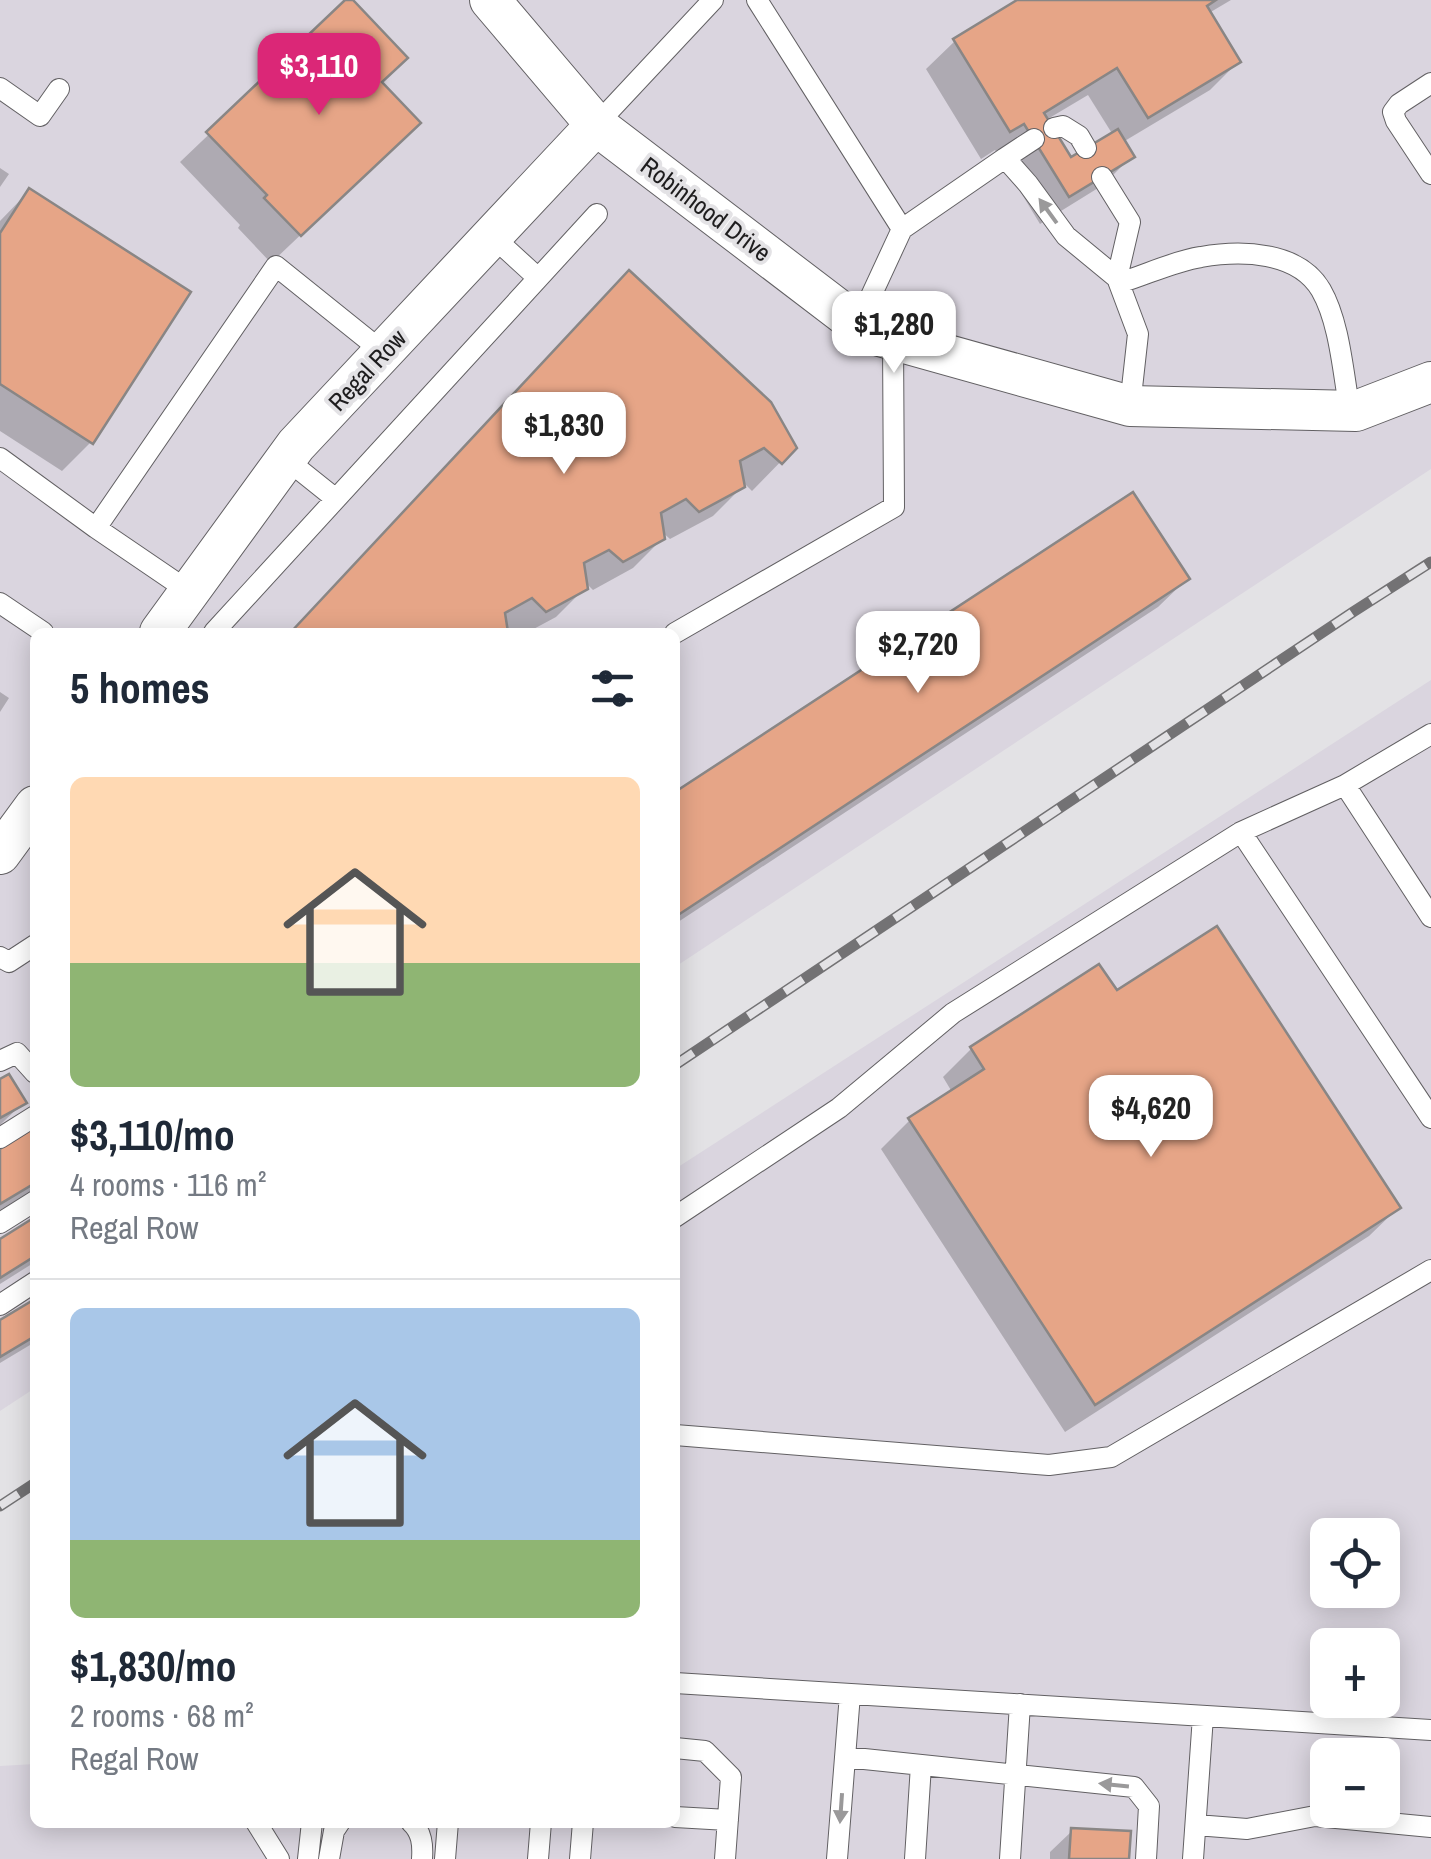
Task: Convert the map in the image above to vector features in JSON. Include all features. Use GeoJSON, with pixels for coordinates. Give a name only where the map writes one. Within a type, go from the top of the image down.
{"type":"FeatureCollection","features":[{"type":"Feature","properties":{"kind":"street","name":"Robinhood Drive"},"geometry":{"type":"LineString","coordinates":[[490,0],[596,126],[875,332],[1130,406],[1356,411],[1431,382]]}},
{"type":"Feature","properties":{"kind":"street","name":"Regal Row"},"geometry":{"type":"LineString","coordinates":[[163,628],[296,446],[596,126]]}},
{"type":"Feature","properties":{"kind":"street"},"geometry":{"type":"LineString","coordinates":[[4,841],[30,812]]}},
{"type":"Feature","properties":{"kind":"lane"},"geometry":{"type":"LineString","coordinates":[[596,126],[713,0]]}},
{"type":"Feature","properties":{"kind":"lane"},"geometry":{"type":"LineString","coordinates":[[757,0],[902,230]]}},
{"type":"Feature","properties":{"kind":"lane"},"geometry":{"type":"LineString","coordinates":[[1431,83],[1393,112],[1431,174]]}},
{"type":"Feature","properties":{"kind":"lane"},"geometry":{"type":"LineString","coordinates":[[0,88],[40,116],[60,88]]}},
{"type":"Feature","properties":{"kind":"lane"},"geometry":{"type":"LineString","coordinates":[[1054,128],[1063,126],[1079,136],[1086,148]]}},
{"type":"Feature","properties":{"kind":"lane"},"geometry":{"type":"LineString","coordinates":[[680,630],[894,507],[875,332],[902,230],[1034,139]]}},
{"type":"Feature","properties":{"kind":"lane"},"geometry":{"type":"LineString","coordinates":[[1005,158],[1066,236],[1118,280],[1138,334],[1130,406]]}},
{"type":"Feature","properties":{"kind":"lane"},"geometry":{"type":"LineString","coordinates":[[1102,177],[1130,222],[1118,280]]}},
{"type":"Feature","properties":{"kind":"lane"},"geometry":{"type":"LineString","coordinates":[[218,628],[597,214]]}},
{"type":"Feature","properties":{"kind":"lane"},"geometry":{"type":"LineString","coordinates":[[492,236],[538,278]]}},
{"type":"Feature","properties":{"kind":"lane"},"geometry":{"type":"LineString","coordinates":[[1118,280],[1200,257],[1250,254],[1279,258],[1308,273],[1321,290],[1332,316],[1350,411]]}},
{"type":"Feature","properties":{"kind":"lane"},"geometry":{"type":"LineString","coordinates":[[96,528],[276,266],[383,352]]}},
{"type":"Feature","properties":{"kind":"lane"},"geometry":{"type":"LineString","coordinates":[[0,458],[190,592]]}},
{"type":"Feature","properties":{"kind":"lane"},"geometry":{"type":"LineString","coordinates":[[286,460],[336,499]]}},
{"type":"Feature","properties":{"kind":"lane"},"geometry":{"type":"LineString","coordinates":[[0,602],[37,628]]}},
{"type":"Feature","properties":{"kind":"lane"},"geometry":{"type":"LineString","coordinates":[[680,1214],[839,1108],[954,1013],[1241,832],[1345,785],[1431,734]]}},
{"type":"Feature","properties":{"kind":"lane"},"geometry":{"type":"LineString","coordinates":[[1345,785],[1431,916]]}},
{"type":"Feature","properties":{"kind":"lane"},"geometry":{"type":"LineString","coordinates":[[1241,832],[1431,1118]]}},
{"type":"Feature","properties":{"kind":"lane"},"geometry":{"type":"LineString","coordinates":[[0,957],[9,962],[30,948]]}},
{"type":"Feature","properties":{"kind":"lane"},"geometry":{"type":"LineString","coordinates":[[0,1061],[18,1052],[30,1067]]}},
{"type":"Feature","properties":{"kind":"lane"},"geometry":{"type":"LineString","coordinates":[[0,1138],[30,1119]]}},
{"type":"Feature","properties":{"kind":"lane"},"geometry":{"type":"LineString","coordinates":[[0,1224],[30,1204]]}},
{"type":"Feature","properties":{"kind":"lane"},"geometry":{"type":"LineString","coordinates":[[680,1435],[1049,1465],[1111,1456],[1431,1270]]}},
{"type":"Feature","properties":{"kind":"lane"},"geometry":{"type":"LineString","coordinates":[[0,1305],[30,1285]]}},
{"type":"Feature","properties":{"kind":"lane"},"geometry":{"type":"LineString","coordinates":[[680,1683],[1431,1730]]}},
{"type":"Feature","properties":{"kind":"lane"},"geometry":{"type":"LineString","coordinates":[[837,1859],[850,1694]]}},
{"type":"Feature","properties":{"kind":"lane"},"geometry":{"type":"LineString","coordinates":[[1010,1859],[1020,1704]]}},
{"type":"Feature","properties":{"kind":"lane"},"geometry":{"type":"LineString","coordinates":[[1194,1859],[1204,1716]]}},
{"type":"Feature","properties":{"kind":"lane"},"geometry":{"type":"LineString","coordinates":[[680,1748],[705,1751],[731,1777],[725,1859]]}},
{"type":"Feature","properties":{"kind":"lane"},"geometry":{"type":"LineString","coordinates":[[845,1757],[1134,1787],[1149,1806],[1146,1859]]}},
{"type":"Feature","properties":{"kind":"lane"},"geometry":{"type":"LineString","coordinates":[[914,1859],[921,1765]]}},
{"type":"Feature","properties":{"kind":"lane"},"geometry":{"type":"LineString","coordinates":[[1196,1825],[1247,1828],[1315,1816],[1431,1827]]}},
{"type":"Feature","properties":{"kind":"lane"},"geometry":{"type":"LineString","coordinates":[[680,1817],[728,1820]]}},
{"type":"Feature","properties":{"kind":"lane"},"geometry":{"type":"LineString","coordinates":[[260,1828],[278,1859]]}},
{"type":"Feature","properties":{"kind":"lane"},"geometry":{"type":"LineString","coordinates":[[308,1859],[311,1828]]}},
{"type":"Feature","properties":{"kind":"lane"},"geometry":{"type":"LineString","coordinates":[[329,1859],[336,1828]]}},
{"type":"Feature","properties":{"kind":"lane"},"geometry":{"type":"LineString","coordinates":[[417,1828],[423,1844],[422,1859]]}},
{"type":"Feature","properties":{"kind":"lane"},"geometry":{"type":"LineString","coordinates":[[446,1859],[448,1828]]}},
{"type":"Feature","properties":{"kind":"lane"},"geometry":{"type":"LineString","coordinates":[[538,1859],[541,1828]]}},
{"type":"Feature","properties":{"kind":"lane"},"geometry":{"type":"LineString","coordinates":[[580,1859],[582,1828]]}},
{"type":"Feature","properties":{"kind":"shaded area"},"geometry":{"type":"Polygon","coordinates":[[[0,0],[1431,0],[1431,469],[680,964],[680,628],[30,628],[30,1391],[0,1411],[0,0]]]}},
{"type":"Feature","properties":{"kind":"shaded area"},"geometry":{"type":"Polygon","coordinates":[[[1431,680],[1431,1859],[0,1859],[0,1766],[30,1764],[30,1828],[680,1828],[680,1166],[1431,680]]]}},
{"type":"Feature","properties":{"kind":"building"},"geometry":{"type":"Polygon","coordinates":[[[345,0],[353,0],[408,58],[382,82],[421,123],[301,236],[206,132],[345,0]]]}},
{"type":"Feature","properties":{"kind":"building"},"geometry":{"type":"Polygon","coordinates":[[[1017,0],[1216,0],[1207,6],[1241,62],[1148,118],[1117,68],[1044,113],[1071,157],[1118,129],[1135,157],[1069,197],[1024,124],[1010,132],[953,39],[1017,0]]]}},
{"type":"Feature","properties":{"kind":"building"},"geometry":{"type":"Polygon","coordinates":[[[29,188],[191,292],[93,444],[0,384],[0,233],[29,188]]]}},
{"type":"Feature","properties":{"kind":"building"},"geometry":{"type":"Polygon","coordinates":[[[629,270],[771,402],[797,448],[782,464],[764,448],[740,461],[745,487],[699,512],[686,499],[661,513],[665,539],[623,562],[609,550],[584,563],[588,589],[546,612],[532,598],[505,613],[507,628],[295,628],[629,270]]]}},
{"type":"Feature","properties":{"kind":"building"},"geometry":{"type":"Polygon","coordinates":[[[1133,492],[1190,579],[680,914],[680,789],[1133,492]]]}},
{"type":"Feature","properties":{"kind":"building"},"geometry":{"type":"Polygon","coordinates":[[[1217,926],[1401,1208],[1095,1405],[908,1118],[984,1069],[970,1047],[1099,964],[1117,990],[1217,926]]]}},
{"type":"Feature","properties":{"kind":"building"},"geometry":{"type":"Polygon","coordinates":[[[9,1074],[27,1103],[0,1118],[0,1079],[9,1074]]]}},
{"type":"Feature","properties":{"kind":"building"},"geometry":{"type":"Polygon","coordinates":[[[30,1130],[30,1186],[0,1204],[0,1149],[30,1130]]]}},
{"type":"Feature","properties":{"kind":"building"},"geometry":{"type":"Polygon","coordinates":[[[30,1220],[30,1259],[0,1278],[0,1239],[30,1220]]]}},
{"type":"Feature","properties":{"kind":"building"},"geometry":{"type":"Polygon","coordinates":[[[30,1302],[30,1339],[0,1357],[0,1320],[30,1302]]]}},
{"type":"Feature","properties":{"kind":"building"},"geometry":{"type":"Polygon","coordinates":[[[1071,1828],[1131,1831],[1129,1859],[1069,1859],[1071,1828]]]}},
{"type":"Feature","properties":{"kind":"railway"},"geometry":{"type":"LineString","coordinates":[[680,1062],[1431,562]]}},
{"type":"Feature","properties":{"kind":"railway"},"geometry":{"type":"LineString","coordinates":[[0,1506],[30,1486]]}}]}
